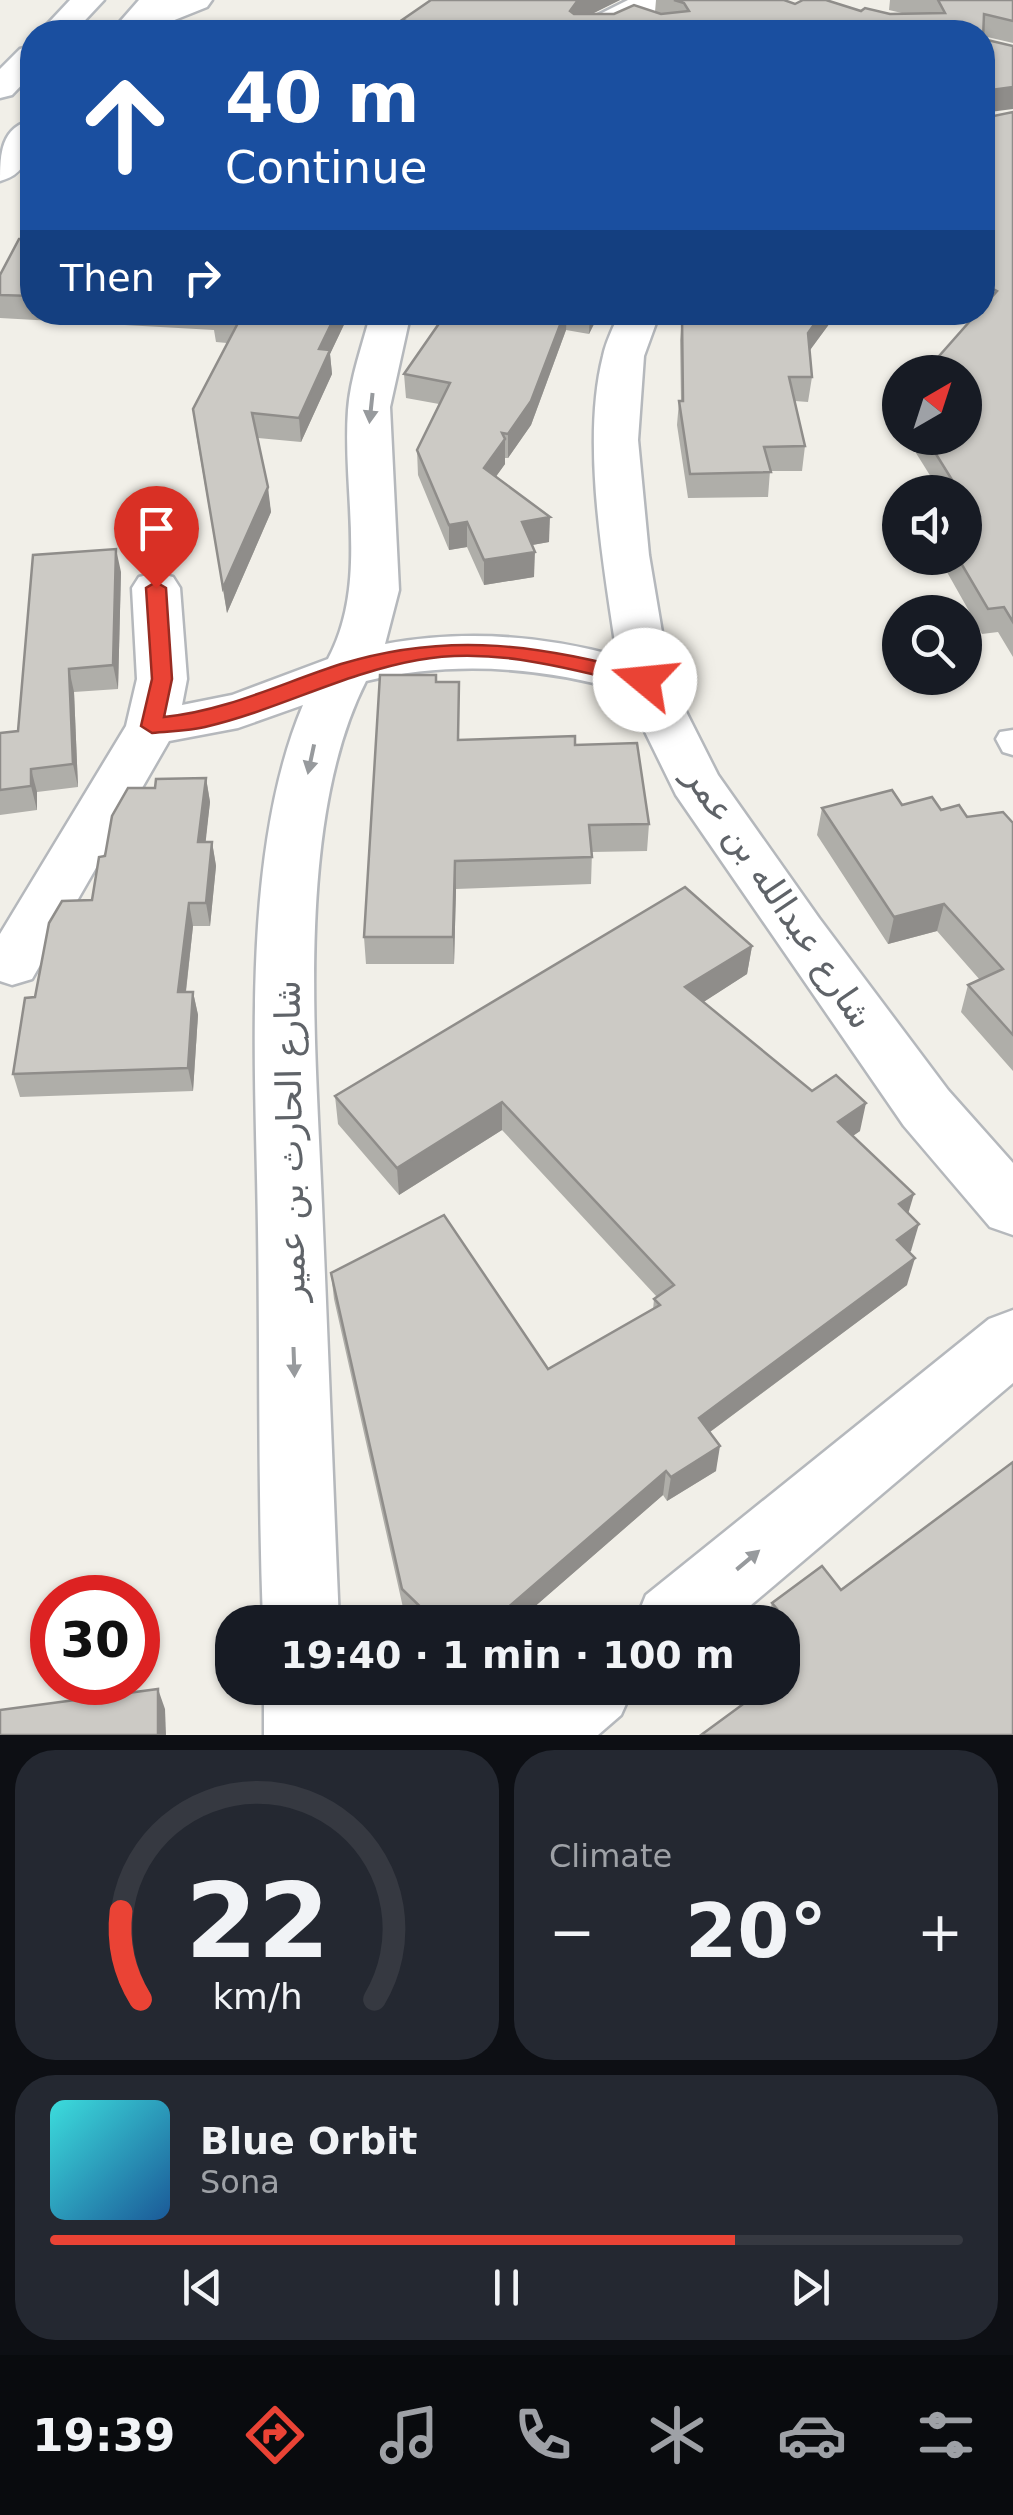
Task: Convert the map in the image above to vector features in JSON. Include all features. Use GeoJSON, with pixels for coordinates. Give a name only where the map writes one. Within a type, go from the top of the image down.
{"type":"FeatureCollection","features":[{"type":"Feature","properties":{"kind":"street"},"geometry":{"type":"LineString","coordinates":[[68,20],[88,0]]}},
{"type":"Feature","properties":{"kind":"street"},"geometry":{"type":"LineString","coordinates":[[140,19],[196,0]]}},
{"type":"Feature","properties":{"kind":"street"},"geometry":{"type":"LineString","coordinates":[[0,88],[20,68]]}},
{"type":"Feature","properties":{"kind":"street"},"geometry":{"type":"LineString","coordinates":[[0,170],[20,145]]}},
{"type":"Feature","properties":{"kind":"street","name":"شارع الحارث بن عمير"},"geometry":{"type":"LineString","coordinates":[[301,1605],[284,988],[294,856],[312,750],[328,706],[363,639],[375,590],[369,407],[389,325]]}},
{"type":"Feature","properties":{"kind":"street","name":"شارع عبدالله بن عمر"},"geometry":{"type":"LineString","coordinates":[[635,325],[623,356],[616,440],[626,555],[645,680],[695,782],[799,933],[926,1108],[1013,1208]]}},
{"type":"Feature","properties":{"kind":"street"},"geometry":{"type":"LineString","coordinates":[[12,963],[152,726],[162,679],[156,588]]}},
{"type":"Feature","properties":{"kind":"street"},"geometry":{"type":"LineString","coordinates":[[152,726],[203,720],[248,708],[348,669],[421,652],[484,649],[590,664],[645,680]]}},
{"type":"Feature","properties":{"kind":"street"},"geometry":{"type":"LineString","coordinates":[[694,1605],[1013,1341]]}},
{"type":"Feature","properties":{"kind":"street"},"geometry":{"type":"LineString","coordinates":[[303,1705],[304,1735]]}},
{"type":"Feature","properties":{"kind":"street"},"geometry":{"type":"LineString","coordinates":[[365,1705],[421,1724],[561,1717]]}},
{"type":"Feature","properties":{"kind":"building"},"geometry":{"type":"Polygon","coordinates":[[[431,0],[578,0],[570,11],[574,14],[614,14],[634,5],[661,14],[689,11],[684,3],[674,0],[784,0],[795,4],[826,0],[861,11],[865,8],[890,14],[945,13],[938,0],[1013,0],[1013,21],[984,14],[984,20],[402,20],[431,0]]]}},
{"type":"Feature","properties":{"kind":"building"},"geometry":{"type":"Polygon","coordinates":[[[995,42],[1013,46],[1013,87],[995,89],[995,42]]]}},
{"type":"Feature","properties":{"kind":"building"},"geometry":{"type":"Polygon","coordinates":[[[1013,112],[1013,622],[1004,607],[988,609],[968,575],[982,575],[982,475],[949,475],[937,455],[982,455],[982,355],[940,355],[967,325],[995,325],[995,116],[1013,112]]]}},
{"type":"Feature","properties":{"kind":"building"},"geometry":{"type":"Polygon","coordinates":[[[20,239],[20,296],[0,295],[0,275],[20,239]]]}},
{"type":"Feature","properties":{"kind":"building"},"geometry":{"type":"Polygon","coordinates":[[[237,325],[331,325],[319,349],[330,350],[299,418],[252,413],[268,487],[223,588],[193,409],[237,325]]]}},
{"type":"Feature","properties":{"kind":"building"},"geometry":{"type":"Polygon","coordinates":[[[438,325],[560,325],[531,401],[508,434],[502,433],[505,439],[484,468],[550,517],[522,522],[535,552],[484,560],[467,522],[449,525],[417,450],[450,383],[404,374],[438,325]]]}},
{"type":"Feature","properties":{"kind":"building"},"geometry":{"type":"Polygon","coordinates":[[[682,325],[814,325],[808,333],[812,377],[789,377],[805,446],[764,447],[771,472],[690,474],[679,401],[683,401],[682,325]]]}},
{"type":"Feature","properties":{"kind":"building"},"geometry":{"type":"Polygon","coordinates":[[[116,549],[113,665],[69,669],[73,764],[31,769],[31,786],[0,790],[0,733],[18,731],[33,555],[116,549]]]}},
{"type":"Feature","properties":{"kind":"building"},"geometry":{"type":"Polygon","coordinates":[[[380,675],[436,675],[436,682],[459,682],[458,740],[575,736],[575,745],[637,743],[649,824],[589,825],[592,857],[455,861],[453,937],[364,937],[380,675]]]}},
{"type":"Feature","properties":{"kind":"building"},"geometry":{"type":"Polygon","coordinates":[[[206,778],[198,842],[212,842],[206,903],[189,903],[178,992],[193,992],[188,1068],[13,1074],[25,998],[35,997],[49,923],[62,901],[92,900],[99,857],[105,856],[112,816],[128,788],[155,788],[156,779],[206,778]]]}},
{"type":"Feature","properties":{"kind":"building"},"geometry":{"type":"Polygon","coordinates":[[[892,790],[902,805],[932,797],[941,810],[959,805],[967,817],[1003,812],[1013,823],[1013,1035],[968,985],[1003,969],[944,904],[894,917],[822,808],[892,790]]]}},
{"type":"Feature","properties":{"kind":"building"},"geometry":{"type":"Polygon","coordinates":[[[685,887],[752,946],[685,987],[812,1091],[836,1075],[866,1103],[838,1122],[914,1194],[899,1204],[919,1224],[897,1240],[915,1258],[699,1418],[720,1446],[671,1477],[666,1471],[511,1605],[418,1605],[402,1589],[331,1273],[444,1215],[548,1369],[660,1305],[654,1299],[674,1285],[502,1102],[397,1168],[335,1096],[685,887]]]}},
{"type":"Feature","properties":{"kind":"building"},"geometry":{"type":"Polygon","coordinates":[[[1013,1462],[1013,1735],[701,1735],[742,1705],[800,1705],[800,1605],[772,1603],[822,1566],[841,1590],[1013,1462]]]}},
{"type":"Feature","properties":{"kind":"building"},"geometry":{"type":"Polygon","coordinates":[[[38,1705],[158,1705],[158,1735],[0,1735],[0,1710],[38,1705]]]}},
{"type":"Feature","properties":{"kind":"route"},"geometry":{"type":"LineString","coordinates":[[156,588],[162,679],[152,726],[203,720],[248,708],[348,669],[421,652],[484,649],[546,656],[645,680]]}}]}
